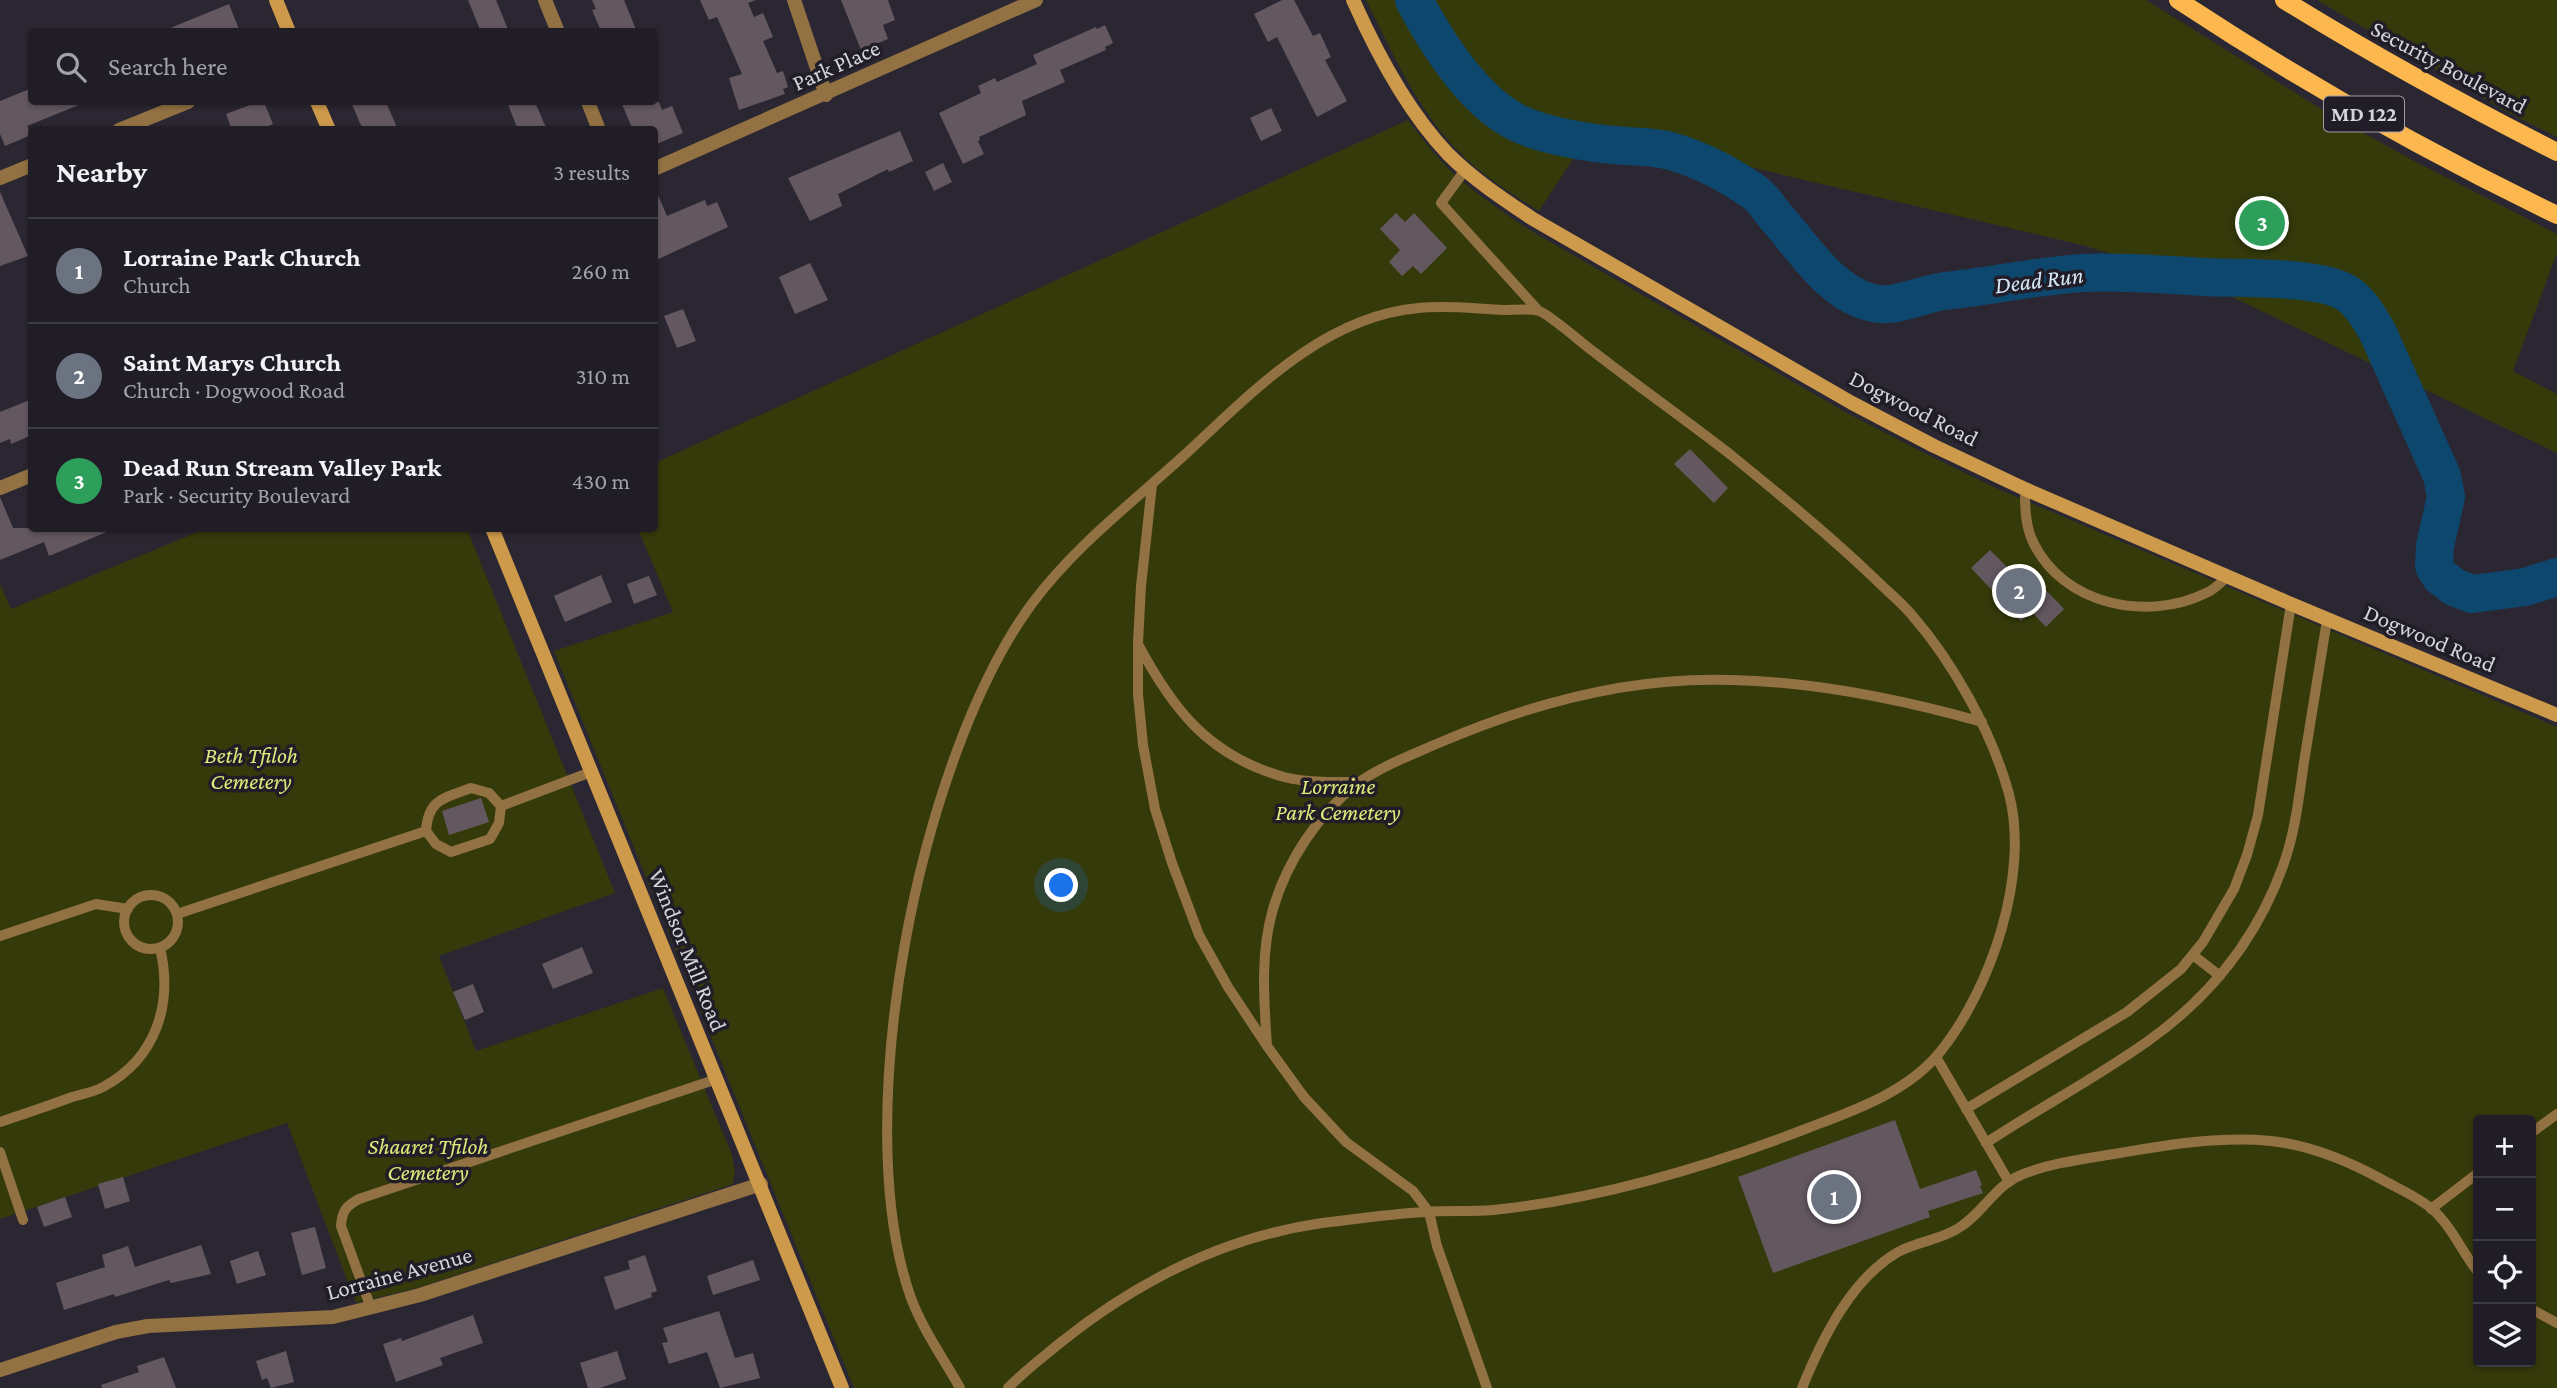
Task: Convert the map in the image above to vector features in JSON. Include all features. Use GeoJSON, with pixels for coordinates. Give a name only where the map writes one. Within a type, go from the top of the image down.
{"type":"FeatureCollection","features":[{"type":"Feature","properties":{"kind":"main road","name":"MD 122"},"geometry":{"type":"LineString","coordinates":[[2178,0],[2239,41],[2344,103],[2557,215]]}},
{"type":"Feature","properties":{"kind":"main road","name":"Security Boulevard"},"geometry":{"type":"LineString","coordinates":[[2284,0],[2473,110],[2557,152]]}},
{"type":"Feature","properties":{"kind":"street"},"geometry":{"type":"LineString","coordinates":[[276,0],[287,28]]}},
{"type":"Feature","properties":{"kind":"street"},"geometry":{"type":"LineString","coordinates":[[545,0],[556,28]]}},
{"type":"Feature","properties":{"kind":"street"},"geometry":{"type":"LineString","coordinates":[[794,0],[826,94]]}},
{"type":"Feature","properties":{"kind":"street","name":"Dogwood Road"},"geometry":{"type":"LineString","coordinates":[[1353,0],[1392,78],[1431,134],[1465,170],[1490,191],[1533,219],[1840,396],[1934,446],[2025,489],[2227,577],[2557,715]]}},
{"type":"Feature","properties":{"kind":"street","name":"Park Place"},"geometry":{"type":"LineString","coordinates":[[658,167],[1032,1]]}},
{"type":"Feature","properties":{"kind":"street"},"geometry":{"type":"LineString","coordinates":[[129,126],[181,105]]}},
{"type":"Feature","properties":{"kind":"street"},"geometry":{"type":"LineString","coordinates":[[318,105],[327,126]]}},
{"type":"Feature","properties":{"kind":"street"},"geometry":{"type":"LineString","coordinates":[[588,105],[597,126]]}},
{"type":"Feature","properties":{"kind":"street"},"geometry":{"type":"LineString","coordinates":[[0,177],[28,166]]}},
{"type":"Feature","properties":{"kind":"street"},"geometry":{"type":"LineString","coordinates":[[0,488],[28,477]]}},
{"type":"Feature","properties":{"kind":"street","name":"Windsor Mill Road"},"geometry":{"type":"LineString","coordinates":[[494,532],[761,1184],[837,1387]]}},
{"type":"Feature","properties":{"kind":"street","name":"Lorraine Avenue"},"geometry":{"type":"LineString","coordinates":[[0,1370],[116,1332],[137,1328],[333,1317],[371,1308],[420,1295],[761,1184]]}},
{"type":"Feature","properties":{"kind":"lane"},"geometry":{"type":"LineString","coordinates":[[1008,1388],[1075,1331],[1126,1296],[1173,1269],[1218,1250],[1261,1236],[1314,1224],[1429,1212],[1490,1211],[1641,1183],[1739,1155],[1855,1110],[1907,1083],[1936,1058],[1962,1020],[1983,981],[2002,930],[2011,887],[2014,840],[2010,798],[1982,722],[1946,661],[1912,614],[1852,557],[1693,425],[1537,309],[1441,203],[1465,170]]}},
{"type":"Feature","properties":{"kind":"lane"},"geometry":{"type":"LineString","coordinates":[[960,1388],[930,1339],[912,1298],[901,1259],[892,1211],[888,1162],[889,1088],[895,1008],[908,929],[925,856],[969,720],[989,675],[1032,603],[1060,570],[1222,420],[1305,350],[1360,321],[1391,311],[1464,306],[1501,310],[1537,309]]}},
{"type":"Feature","properties":{"kind":"lane"},"geometry":{"type":"LineString","coordinates":[[1152,485],[1141,586],[1138,694],[1143,745],[1155,809],[1172,863],[1199,935],[1228,987],[1304,1097],[1346,1142],[1412,1191],[1429,1212],[1437,1246],[1487,1388]]}},
{"type":"Feature","properties":{"kind":"lane"},"geometry":{"type":"LineString","coordinates":[[2025,489],[2025,518],[2032,540],[2043,560],[2061,578],[2085,594],[2119,605],[2150,609],[2179,604],[2209,592],[2227,577]]}},
{"type":"Feature","properties":{"kind":"lane"},"geometry":{"type":"LineString","coordinates":[[1966,1109],[2127,1012],[2181,969],[2193,955],[2234,889],[2248,855],[2258,815],[2291,604]]}},
{"type":"Feature","properties":{"kind":"lane"},"geometry":{"type":"LineString","coordinates":[[1986,1143],[2149,1040],[2179,1017],[2220,976],[2253,930],[2283,865],[2295,822],[2327,620]]}},
{"type":"Feature","properties":{"kind":"lane"},"geometry":{"type":"LineString","coordinates":[[1138,643],[1158,682],[1176,707],[1197,730],[1223,749],[1251,764],[1286,777],[1359,782]]}},
{"type":"Feature","properties":{"kind":"lane"},"geometry":{"type":"LineString","coordinates":[[1267,1046],[1263,980],[1267,934],[1273,908],[1288,873],[1310,833],[1333,806],[1359,782],[1431,747],[1522,711],[1577,695],[1676,680],[1731,680],[1830,689],[1916,704],[1982,722]]}},
{"type":"Feature","properties":{"kind":"lane"},"geometry":{"type":"LineString","coordinates":[[500,806],[591,772]]}},
{"type":"Feature","properties":{"kind":"lane"},"geometry":{"type":"LineString","coordinates":[[471,788],[489,793],[500,806],[499,823],[490,839],[451,852],[436,844],[426,831],[427,817],[436,801],[471,788]]}},
{"type":"Feature","properties":{"kind":"lane"},"geometry":{"type":"LineString","coordinates":[[177,914],[426,831]]}},
{"type":"Feature","properties":{"kind":"lane"},"geometry":{"type":"LineString","coordinates":[[155,895],[168,901],[177,914],[178,926],[173,940],[151,950],[132,942],[124,924],[128,909],[141,898],[155,895]]}},
{"type":"Feature","properties":{"kind":"lane"},"geometry":{"type":"LineString","coordinates":[[0,936],[96,904],[128,909]]}},
{"type":"Feature","properties":{"kind":"lane"},"geometry":{"type":"LineString","coordinates":[[0,1122],[102,1087],[134,1063],[146,1047],[163,1010],[165,972],[160,948]]}},
{"type":"Feature","properties":{"kind":"lane"},"geometry":{"type":"LineString","coordinates":[[2193,955],[2220,976]]}},
{"type":"Feature","properties":{"kind":"lane"},"geometry":{"type":"LineString","coordinates":[[1936,1058],[2008,1182]]}},
{"type":"Feature","properties":{"kind":"lane"},"geometry":{"type":"LineString","coordinates":[[371,1308],[341,1226],[341,1215],[347,1205],[717,1079]]}},
{"type":"Feature","properties":{"kind":"lane"},"geometry":{"type":"LineString","coordinates":[[2536,1129],[2557,1114]]}},
{"type":"Feature","properties":{"kind":"lane"},"geometry":{"type":"LineString","coordinates":[[1802,1388],[1838,1317],[1877,1266],[1901,1250],[1958,1229],[1996,1190],[2035,1170],[2175,1144],[2272,1141],[2314,1151],[2359,1167],[2431,1209],[2473,1264]]}},
{"type":"Feature","properties":{"kind":"lane"},"geometry":{"type":"LineString","coordinates":[[0,1152],[23,1220]]}},
{"type":"Feature","properties":{"kind":"lane"},"geometry":{"type":"LineString","coordinates":[[2431,1209],[2473,1177]]}},
{"type":"Feature","properties":{"kind":"lane"},"geometry":{"type":"LineString","coordinates":[[2536,1312],[2557,1324]]}},
{"type":"Feature","properties":{"kind":"green space"},"geometry":{"type":"Polygon","coordinates":[[[1366,0],[2146,0],[2331,115],[2557,234],[2557,253],[2513,371],[2557,394],[2557,453],[2226,294],[2163,269],[2082,245],[1592,130],[1539,211],[1476,168],[1443,135],[1406,79],[1366,0]]]}},
{"type":"Feature","properties":{"kind":"green space"},"geometry":{"type":"Polygon","coordinates":[[[2317,0],[2557,0],[2557,137],[2505,111],[2317,0]]]}},
{"type":"Feature","properties":{"kind":"green space","name":"Lorraine Park Cemetery"},"geometry":{"type":"Polygon","coordinates":[[[1408,120],[1452,171],[1528,229],[1847,413],[1998,489],[2557,727],[2557,1388],[854,1388],[554,651],[673,612],[639,532],[658,532],[658,462],[1408,120]]]}},
{"type":"Feature","properties":{"kind":"green space","name":"Beth Tfiloh Cemetery"},"geometry":{"type":"Polygon","coordinates":[[[198,532],[468,532],[615,893],[439,956],[476,1051],[663,988],[732,1155],[735,1171],[733,1184],[420,1287],[356,1303],[287,1123],[0,1219],[0,584],[11,609],[198,532]]]}},
{"type":"Feature","properties":{"kind":"building"},"geometry":{"type":"Polygon","coordinates":[[[468,0],[496,0],[507,28],[479,28],[468,0]]]}},
{"type":"Feature","properties":{"kind":"building"},"geometry":{"type":"Polygon","coordinates":[[[592,0],[624,0],[635,28],[600,28],[592,10],[596,9],[592,0]]]}},
{"type":"Feature","properties":{"kind":"building"},"geometry":{"type":"Polygon","coordinates":[[[700,0],[756,0],[748,3],[754,17],[763,13],[773,37],[763,41],[777,73],[783,71],[788,87],[783,89],[785,94],[739,110],[729,78],[742,74],[717,17],[709,20],[700,0]]]}},
{"type":"Feature","properties":{"kind":"building"},"geometry":{"type":"Polygon","coordinates":[[[841,0],[888,0],[895,20],[883,25],[888,39],[861,50],[841,0]]]}},
{"type":"Feature","properties":{"kind":"building"},"geometry":{"type":"Polygon","coordinates":[[[1282,0],[1294,0],[1313,36],[1320,33],[1331,57],[1325,60],[1347,101],[1317,117],[1277,37],[1268,42],[1254,14],[1282,0]]]}},
{"type":"Feature","properties":{"kind":"building"},"geometry":{"type":"Polygon","coordinates":[[[229,4],[238,28],[170,28],[229,4]]]}},
{"type":"Feature","properties":{"kind":"building"},"geometry":{"type":"Polygon","coordinates":[[[1105,25],[1113,43],[1105,47],[1106,50],[1060,70],[1065,82],[1022,101],[1026,115],[979,137],[984,154],[963,164],[939,113],[981,93],[978,86],[995,78],[997,82],[1037,64],[1033,55],[1105,25]]]}},
{"type":"Feature","properties":{"kind":"building"},"geometry":{"type":"Polygon","coordinates":[[[28,90],[28,105],[79,105],[27,126],[28,136],[5,146],[0,134],[0,101],[28,90]]]}},
{"type":"Feature","properties":{"kind":"building"},"geometry":{"type":"Polygon","coordinates":[[[659,102],[662,110],[672,106],[683,133],[658,143],[658,126],[631,126],[622,105],[658,105],[659,102]]]}},
{"type":"Feature","properties":{"kind":"building"},"geometry":{"type":"Polygon","coordinates":[[[250,105],[265,105],[273,124],[230,126],[226,114],[250,105]]]}},
{"type":"Feature","properties":{"kind":"building"},"geometry":{"type":"Polygon","coordinates":[[[352,105],[387,105],[396,126],[361,126],[352,105]]]}},
{"type":"Feature","properties":{"kind":"building"},"geometry":{"type":"Polygon","coordinates":[[[508,105],[536,105],[545,126],[516,126],[508,105]]]}},
{"type":"Feature","properties":{"kind":"building"},"geometry":{"type":"Polygon","coordinates":[[[1271,108],[1282,131],[1261,141],[1250,118],[1271,108]]]}},
{"type":"Feature","properties":{"kind":"building"},"geometry":{"type":"Polygon","coordinates":[[[900,131],[913,161],[889,172],[888,169],[838,194],[842,206],[810,221],[788,178],[900,131]]]}},
{"type":"Feature","properties":{"kind":"building"},"geometry":{"type":"Polygon","coordinates":[[[943,163],[952,182],[934,191],[925,172],[943,163]]]}},
{"type":"Feature","properties":{"kind":"building"},"geometry":{"type":"Polygon","coordinates":[[[0,192],[28,256],[0,266],[0,192]]]}},
{"type":"Feature","properties":{"kind":"building"},"geometry":{"type":"Polygon","coordinates":[[[658,195],[667,216],[705,200],[707,206],[717,202],[728,227],[658,259],[658,195]]]}},
{"type":"Feature","properties":{"kind":"building"},"geometry":{"type":"Polygon","coordinates":[[[1396,213],[1405,222],[1414,213],[1447,248],[1421,274],[1413,266],[1402,276],[1389,262],[1400,250],[1380,229],[1396,213]]]}},
{"type":"Feature","properties":{"kind":"building"},"geometry":{"type":"Polygon","coordinates":[[[810,263],[828,300],[795,314],[779,277],[810,263]]]}},
{"type":"Feature","properties":{"kind":"building"},"geometry":{"type":"Polygon","coordinates":[[[683,309],[696,341],[677,348],[664,316],[683,309]]]}},
{"type":"Feature","properties":{"kind":"building"},"geometry":{"type":"Polygon","coordinates":[[[28,401],[28,437],[11,444],[10,439],[0,443],[0,412],[28,401]]]}},
{"type":"Feature","properties":{"kind":"building"},"geometry":{"type":"Polygon","coordinates":[[[1690,449],[1728,488],[1714,503],[1674,464],[1690,449]]]}},
{"type":"Feature","properties":{"kind":"building"},"geometry":{"type":"Polygon","coordinates":[[[0,497],[13,528],[28,528],[28,532],[107,532],[49,556],[44,542],[0,560],[0,497]]]}},
{"type":"Feature","properties":{"kind":"building"},"geometry":{"type":"Polygon","coordinates":[[[1990,550],[2012,572],[2021,564],[2064,609],[2046,627],[2031,611],[2021,621],[1971,568],[1990,550]]]}},
{"type":"Feature","properties":{"kind":"building"},"geometry":{"type":"Polygon","coordinates":[[[601,575],[612,602],[565,622],[554,596],[601,575]]]}},
{"type":"Feature","properties":{"kind":"building"},"geometry":{"type":"Polygon","coordinates":[[[649,576],[657,595],[634,604],[627,584],[649,576]]]}},
{"type":"Feature","properties":{"kind":"building"},"geometry":{"type":"Polygon","coordinates":[[[481,798],[489,822],[449,835],[442,811],[481,798]]]}},
{"type":"Feature","properties":{"kind":"building"},"geometry":{"type":"Polygon","coordinates":[[[582,947],[593,973],[553,989],[542,964],[582,947]]]}},
{"type":"Feature","properties":{"kind":"building"},"geometry":{"type":"Polygon","coordinates":[[[473,984],[484,1012],[465,1020],[453,992],[473,984]]]}},
{"type":"Feature","properties":{"kind":"building"},"geometry":{"type":"Polygon","coordinates":[[[1895,1120],[1920,1189],[1976,1170],[1983,1193],[1928,1211],[1930,1217],[1773,1273],[1738,1177],[1895,1120]]]}},
{"type":"Feature","properties":{"kind":"building"},"geometry":{"type":"Polygon","coordinates":[[[123,1177],[130,1201],[105,1209],[98,1184],[123,1177]]]}},
{"type":"Feature","properties":{"kind":"building"},"geometry":{"type":"Polygon","coordinates":[[[65,1197],[72,1217],[44,1227],[37,1207],[65,1197]]]}},
{"type":"Feature","properties":{"kind":"building"},"geometry":{"type":"Polygon","coordinates":[[[315,1227],[326,1268],[302,1275],[291,1233],[315,1227]]]}},
{"type":"Feature","properties":{"kind":"building"},"geometry":{"type":"Polygon","coordinates":[[[201,1245],[211,1274],[171,1283],[169,1280],[64,1310],[56,1283],[105,1267],[102,1255],[128,1246],[135,1267],[201,1245]]]}},
{"type":"Feature","properties":{"kind":"building"},"geometry":{"type":"Polygon","coordinates":[[[258,1251],[266,1275],[237,1284],[230,1261],[258,1251]]]}},
{"type":"Feature","properties":{"kind":"building"},"geometry":{"type":"Polygon","coordinates":[[[645,1255],[657,1291],[651,1293],[652,1297],[615,1310],[604,1277],[630,1269],[628,1261],[645,1255]]]}},
{"type":"Feature","properties":{"kind":"building"},"geometry":{"type":"Polygon","coordinates":[[[753,1260],[760,1280],[713,1295],[707,1276],[753,1260]]]}},
{"type":"Feature","properties":{"kind":"building"},"geometry":{"type":"Polygon","coordinates":[[[719,1311],[735,1358],[753,1353],[760,1378],[720,1388],[707,1352],[669,1364],[662,1343],[668,1342],[663,1328],[719,1311]]]}},
{"type":"Feature","properties":{"kind":"building"},"geometry":{"type":"Polygon","coordinates":[[[473,1315],[483,1343],[440,1358],[443,1365],[396,1382],[383,1344],[401,1338],[402,1341],[473,1315]]]}},
{"type":"Feature","properties":{"kind":"building"},"geometry":{"type":"Polygon","coordinates":[[[286,1351],[294,1382],[271,1388],[267,1378],[262,1380],[256,1361],[286,1351]]]}},
{"type":"Feature","properties":{"kind":"building"},"geometry":{"type":"Polygon","coordinates":[[[617,1351],[626,1379],[600,1388],[588,1388],[580,1363],[617,1351]]]}},
{"type":"Feature","properties":{"kind":"building"},"geometry":{"type":"Polygon","coordinates":[[[164,1357],[176,1388],[102,1388],[101,1385],[139,1372],[137,1366],[164,1357]]]}},
{"type":"Feature","properties":{"kind":"waterway","name":"Dead Run"},"geometry":{"type":"LineString","coordinates":[[1414,0],[1434,36],[1461,73],[1476,91],[1509,118],[1527,127],[1569,139],[1667,150],[1716,169],[1760,197],[1829,278],[1841,288],[1869,302],[1897,303],[1945,291],[2083,273],[2279,279],[2319,284],[2348,294],[2362,307],[2378,333],[2442,476],[2446,497],[2435,546],[2434,566],[2440,576],[2454,587],[2472,594],[2525,587],[2557,577]]}},
{"type":"Feature","properties":{"kind":"place","name":"Dead Run Stream Valley Park"},"geometry":{"type":"Point","coordinates":[2262,223]}},
{"type":"Feature","properties":{"kind":"place","name":"Saint Marys Church"},"geometry":{"type":"Point","coordinates":[2019,591]}},
{"type":"Feature","properties":{"kind":"place","name":"Lorraine Park Church"},"geometry":{"type":"Point","coordinates":[1834,1197]}},
{"type":"Feature","properties":{"kind":"park label","name":"Shaarei Tfiloh Cemetery"},"geometry":{"type":"Point","coordinates":[428,1159]}}]}
